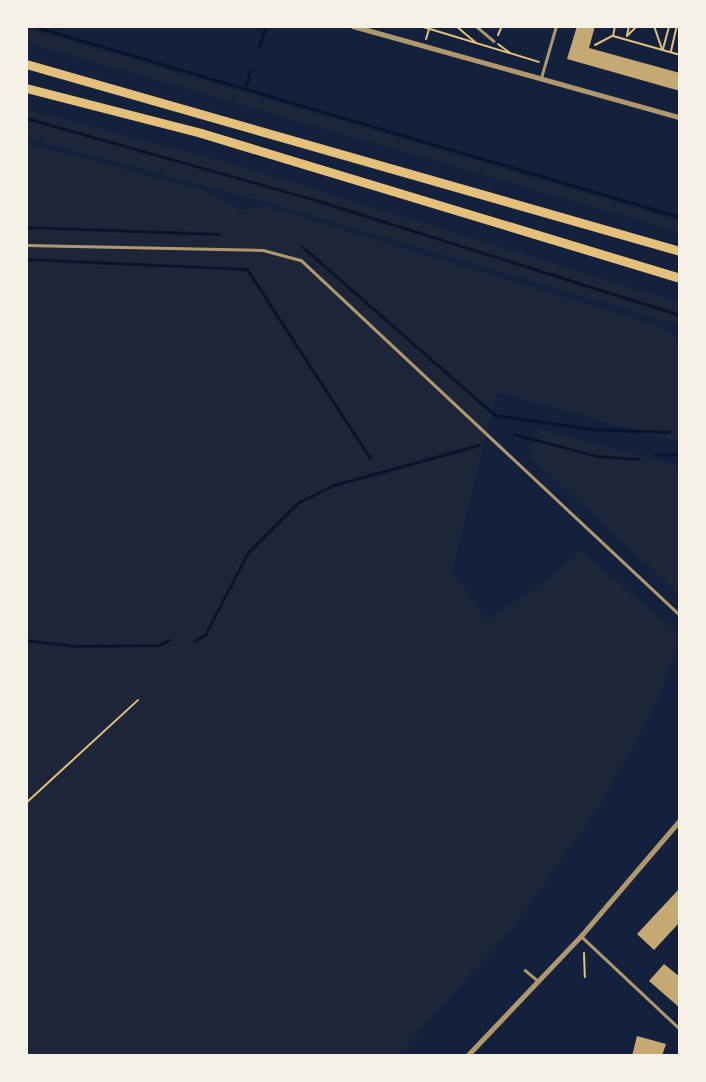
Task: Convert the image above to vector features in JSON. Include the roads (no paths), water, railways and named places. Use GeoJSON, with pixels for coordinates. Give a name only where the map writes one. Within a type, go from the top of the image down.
{"type":"FeatureCollection","features":[{"type":"Feature","properties":{"kind":"highway"},"geometry":{"type":"LineString","coordinates":[[26,64],[680,251]]}},
{"type":"Feature","properties":{"kind":"highway"},"geometry":{"type":"LineString","coordinates":[[26,88],[201,133],[680,278]]}},
{"type":"Feature","properties":{"kind":"street"},"geometry":{"type":"LineString","coordinates":[[353,26],[680,117]]}},
{"type":"Feature","properties":{"kind":"street"},"geometry":{"type":"LineString","coordinates":[[467,1056],[581,936],[680,820]]}},
{"type":"Feature","properties":{"kind":"lane"},"geometry":{"type":"LineString","coordinates":[[476,26],[494,41]]}},
{"type":"Feature","properties":{"kind":"lane"},"geometry":{"type":"LineString","coordinates":[[541,78],[556,26]]}},
{"type":"Feature","properties":{"kind":"lane"},"geometry":{"type":"LineString","coordinates":[[26,245],[263,250],[301,260],[680,615]]}},
{"type":"Feature","properties":{"kind":"lane"},"geometry":{"type":"LineString","coordinates":[[581,936],[680,1029]]}},
{"type":"Feature","properties":{"kind":"lane"},"geometry":{"type":"LineString","coordinates":[[526,970],[538,981]]}},
{"type":"Feature","properties":{"kind":"waterway"},"geometry":{"type":"LineString","coordinates":[[33,26],[680,217]]}},
{"type":"Feature","properties":{"kind":"waterway"},"geometry":{"type":"LineString","coordinates":[[259,47],[265,29]]}},
{"type":"Feature","properties":{"kind":"waterway"},"geometry":{"type":"LineString","coordinates":[[245,88],[250,72]]}},
{"type":"Feature","properties":{"kind":"waterway"},"geometry":{"type":"LineString","coordinates":[[26,118],[306,197],[680,315]]}},
{"type":"Feature","properties":{"kind":"waterway"},"geometry":{"type":"LineString","coordinates":[[26,227],[219,234]]}},
{"type":"Feature","properties":{"kind":"waterway"},"geometry":{"type":"LineString","coordinates":[[303,247],[495,415],[591,429],[669,432]]}},
{"type":"Feature","properties":{"kind":"waterway"},"geometry":{"type":"LineString","coordinates":[[26,259],[247,269],[370,458]]}},
{"type":"Feature","properties":{"kind":"waterway"},"geometry":{"type":"LineString","coordinates":[[514,434],[597,456],[639,459]]}},
{"type":"Feature","properties":{"kind":"waterway"},"geometry":{"type":"LineString","coordinates":[[194,641],[205,635],[247,554],[299,502],[334,485],[479,445]]}},
{"type":"Feature","properties":{"kind":"waterway"},"geometry":{"type":"LineString","coordinates":[[655,455],[680,454]]}},
{"type":"Feature","properties":{"kind":"waterway"},"geometry":{"type":"LineString","coordinates":[[26,640],[74,646],[159,645],[169,640]]}}]}
